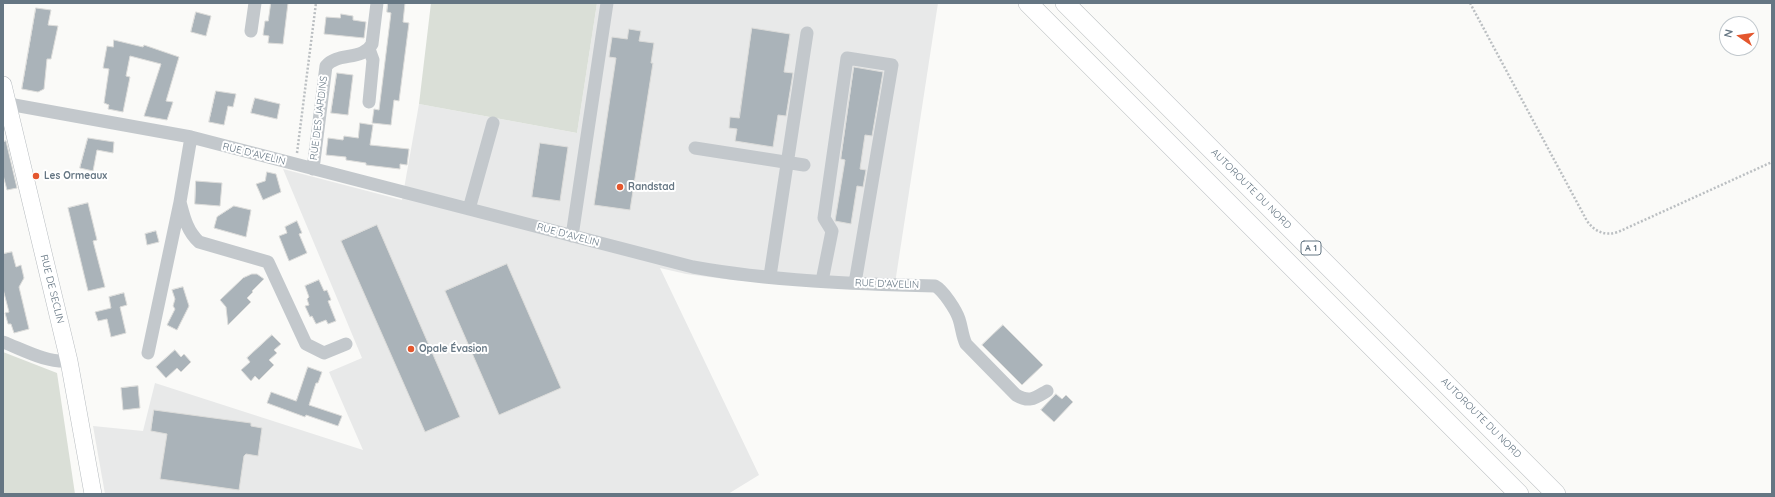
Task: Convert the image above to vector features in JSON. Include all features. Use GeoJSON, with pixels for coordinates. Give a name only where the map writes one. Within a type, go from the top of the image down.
{"type":"FeatureCollection","features":[{"type":"Feature","properties":{"kind":"highway","name":"A 1"},"geometry":{"type":"LineString","coordinates":[[1028,3],[1518,494]]}},
{"type":"Feature","properties":{"kind":"highway","name":"AUTOROUTE DU NORD"},"geometry":{"type":"LineString","coordinates":[[1065,3],[1556,494]]}},
{"type":"Feature","properties":{"kind":"main road","name":"RUE DE SECLIN"},"geometry":{"type":"LineString","coordinates":[[3,85],[5,103],[69,361],[93,494]]}},
{"type":"Feature","properties":{"kind":"street"},"geometry":{"type":"LineString","coordinates":[[251,32],[255,3]]}},
{"type":"Feature","properties":{"kind":"street"},"geometry":{"type":"LineString","coordinates":[[368,102],[373,60],[369,49],[372,44],[377,3]]}},
{"type":"Feature","properties":{"kind":"street"},"geometry":{"type":"LineString","coordinates":[[572,236],[607,3]]}},
{"type":"Feature","properties":{"kind":"street"},"geometry":{"type":"LineString","coordinates":[[770,276],[807,33]]}},
{"type":"Feature","properties":{"kind":"street","name":"RUE DES JARDINS"},"geometry":{"type":"LineString","coordinates":[[314,169],[326,66],[333,60],[361,53],[369,49]]}},
{"type":"Feature","properties":{"kind":"street"},"geometry":{"type":"LineString","coordinates":[[822,281],[832,231],[824,218],[847,58],[892,65],[855,283]]}},
{"type":"Feature","properties":{"kind":"street","name":"RUE D'AVELIN"},"geometry":{"type":"LineString","coordinates":[[5,103],[191,137],[693,267],[822,281],[935,286],[940,288],[959,318],[962,336],[966,344],[1016,395],[1022,399],[1032,400],[1047,391]]}},
{"type":"Feature","properties":{"kind":"street"},"geometry":{"type":"LineString","coordinates":[[469,209],[493,123]]}},
{"type":"Feature","properties":{"kind":"street"},"geometry":{"type":"LineString","coordinates":[[148,353],[180,202],[191,137]]}},
{"type":"Feature","properties":{"kind":"street"},"geometry":{"type":"LineString","coordinates":[[695,148],[804,165]]}},
{"type":"Feature","properties":{"kind":"street"},"geometry":{"type":"LineString","coordinates":[[180,202],[185,221],[192,236],[199,242],[268,262],[306,344],[324,353],[346,344]]}},
{"type":"Feature","properties":{"kind":"street"},"geometry":{"type":"LineString","coordinates":[[3,342],[48,360],[56,362],[69,361]]}},
{"type":"Feature","properties":{"kind":"path"},"geometry":{"type":"LineString","coordinates":[[296,164],[316,3]]}},
{"type":"Feature","properties":{"kind":"path"},"geometry":{"type":"LineString","coordinates":[[1470,3],[1587,221],[1596,230],[1607,234],[1618,232],[1772,162]]}},
{"type":"Feature","properties":{"kind":"shaded area"},"geometry":{"type":"Polygon","coordinates":[[[431,3],[597,3],[577,133],[419,104],[431,3]]]}},
{"type":"Feature","properties":{"kind":"shaded area"},"geometry":{"type":"Polygon","coordinates":[[[597,3],[938,3],[894,290],[732,280],[686,274],[660,268],[759,475],[728,494],[105,494],[93,426],[143,431],[155,383],[363,450],[329,372],[362,358],[283,169],[402,200],[419,104],[577,133],[597,3]]]}},
{"type":"Feature","properties":{"kind":"shaded area"},"geometry":{"type":"Polygon","coordinates":[[[3,352],[57,373],[75,494],[3,494],[3,352]]]}},
{"type":"Feature","properties":{"kind":"building"},"geometry":{"type":"Polygon","coordinates":[[[271,3],[288,3],[283,44],[268,43],[269,36],[263,35],[265,21],[268,21],[271,3]]]}},
{"type":"Feature","properties":{"kind":"building"},"geometry":{"type":"Polygon","coordinates":[[[388,3],[405,3],[403,22],[409,23],[399,101],[394,100],[391,125],[372,123],[374,109],[379,110],[391,13],[387,12],[388,3]]]}},
{"type":"Feature","properties":{"kind":"building"},"geometry":{"type":"Polygon","coordinates":[[[36,8],[51,10],[48,25],[58,26],[51,59],[47,59],[44,89],[38,92],[22,89],[36,8]]]}},
{"type":"Feature","properties":{"kind":"building"},"geometry":{"type":"Polygon","coordinates":[[[196,12],[211,16],[206,36],[191,32],[196,12]]]}},
{"type":"Feature","properties":{"kind":"building"},"geometry":{"type":"Polygon","coordinates":[[[341,14],[353,16],[353,20],[366,22],[364,38],[324,34],[326,17],[340,18],[341,14]]]}},
{"type":"Feature","properties":{"kind":"building"},"geometry":{"type":"Polygon","coordinates":[[[752,28],[790,34],[784,72],[793,73],[786,116],[778,115],[773,147],[735,141],[737,129],[729,128],[730,117],[739,118],[752,28]]]}},
{"type":"Feature","properties":{"kind":"building"},"geometry":{"type":"Polygon","coordinates":[[[629,29],[641,31],[639,41],[654,43],[651,63],[653,63],[630,210],[594,205],[616,58],[609,57],[612,37],[627,39],[629,29]]]}},
{"type":"Feature","properties":{"kind":"building"},"geometry":{"type":"Polygon","coordinates":[[[114,40],[143,47],[144,45],[179,57],[166,101],[173,102],[167,120],[144,116],[161,64],[130,56],[126,76],[130,77],[123,112],[108,109],[109,105],[104,103],[109,69],[103,68],[107,46],[113,47],[114,40]]]}},
{"type":"Feature","properties":{"kind":"building"},"geometry":{"type":"Polygon","coordinates":[[[854,67],[883,72],[872,136],[865,135],[860,169],[866,170],[863,187],[857,186],[851,224],[835,221],[845,160],[841,159],[854,67]]]}},
{"type":"Feature","properties":{"kind":"building"},"geometry":{"type":"Polygon","coordinates":[[[337,73],[353,75],[348,115],[331,113],[337,73]]]}},
{"type":"Feature","properties":{"kind":"building"},"geometry":{"type":"Polygon","coordinates":[[[216,91],[236,94],[233,107],[228,106],[224,125],[209,122],[216,91]]]}},
{"type":"Feature","properties":{"kind":"building"},"geometry":{"type":"Polygon","coordinates":[[[255,98],[280,104],[277,119],[251,113],[255,98]]]}},
{"type":"Feature","properties":{"kind":"building"},"geometry":{"type":"Polygon","coordinates":[[[360,123],[373,125],[370,145],[409,149],[407,165],[400,164],[400,169],[366,165],[366,163],[346,160],[346,157],[326,155],[328,138],[343,140],[344,136],[358,138],[360,123]]]}},
{"type":"Feature","properties":{"kind":"building"},"geometry":{"type":"Polygon","coordinates":[[[88,138],[114,142],[113,153],[97,150],[93,171],[80,168],[88,138]]]}},
{"type":"Feature","properties":{"kind":"building"},"geometry":{"type":"Polygon","coordinates":[[[6,141],[17,188],[7,190],[3,175],[3,142],[6,141]]]}},
{"type":"Feature","properties":{"kind":"building"},"geometry":{"type":"Polygon","coordinates":[[[540,143],[568,147],[560,201],[532,197],[540,143]]]}},
{"type":"Feature","properties":{"kind":"building"},"geometry":{"type":"Polygon","coordinates":[[[267,172],[276,174],[281,192],[263,200],[256,184],[265,181],[267,172]]]}},
{"type":"Feature","properties":{"kind":"building"},"geometry":{"type":"Polygon","coordinates":[[[196,181],[222,183],[220,206],[195,204],[196,181]]]}},
{"type":"Feature","properties":{"kind":"building"},"geometry":{"type":"Polygon","coordinates":[[[88,203],[97,240],[93,241],[105,287],[88,291],[68,208],[88,203]]]}},
{"type":"Feature","properties":{"kind":"building"},"geometry":{"type":"Polygon","coordinates":[[[234,206],[251,210],[246,237],[214,228],[217,217],[234,206]]]}},
{"type":"Feature","properties":{"kind":"building"},"geometry":{"type":"Polygon","coordinates":[[[297,221],[302,233],[299,234],[307,253],[289,261],[279,236],[287,233],[285,227],[297,221]]]}},
{"type":"Feature","properties":{"kind":"building"},"geometry":{"type":"Polygon","coordinates":[[[377,225],[460,417],[425,432],[341,241],[377,225]]]}},
{"type":"Feature","properties":{"kind":"building"},"geometry":{"type":"Polygon","coordinates":[[[156,231],[159,242],[147,245],[145,234],[156,231]]]}},
{"type":"Feature","properties":{"kind":"building"},"geometry":{"type":"Polygon","coordinates":[[[12,252],[16,267],[21,265],[24,278],[19,287],[29,329],[14,333],[11,324],[8,324],[5,313],[9,312],[3,289],[3,254],[12,252]]]}},
{"type":"Feature","properties":{"kind":"building"},"geometry":{"type":"Polygon","coordinates":[[[507,264],[561,388],[499,415],[445,291],[507,264]]]}},
{"type":"Feature","properties":{"kind":"building"},"geometry":{"type":"Polygon","coordinates":[[[252,274],[257,274],[264,279],[247,298],[251,302],[228,325],[226,307],[220,300],[243,278],[252,274]]]}},
{"type":"Feature","properties":{"kind":"building"},"geometry":{"type":"Polygon","coordinates":[[[319,280],[324,291],[327,290],[331,300],[328,301],[336,321],[328,324],[326,320],[316,324],[312,316],[310,317],[305,306],[309,305],[307,299],[309,297],[305,286],[319,280]]]}},
{"type":"Feature","properties":{"kind":"building"},"geometry":{"type":"Polygon","coordinates":[[[183,287],[189,306],[177,330],[167,325],[175,309],[173,306],[175,299],[172,290],[183,287]]]}},
{"type":"Feature","properties":{"kind":"building"},"geometry":{"type":"Polygon","coordinates":[[[124,293],[127,305],[120,307],[126,333],[111,337],[107,319],[98,321],[95,312],[111,308],[109,297],[124,293]]]}},
{"type":"Feature","properties":{"kind":"building"},"geometry":{"type":"Polygon","coordinates":[[[1003,325],[1043,365],[1022,385],[982,345],[1003,325]]]}},
{"type":"Feature","properties":{"kind":"building"},"geometry":{"type":"Polygon","coordinates":[[[272,335],[281,344],[274,350],[277,353],[269,360],[274,365],[259,380],[255,376],[251,381],[241,370],[250,362],[247,358],[272,335]]]}},
{"type":"Feature","properties":{"kind":"building"},"geometry":{"type":"Polygon","coordinates":[[[175,350],[181,357],[184,354],[191,362],[181,372],[177,368],[166,378],[156,367],[175,350]]]}},
{"type":"Feature","properties":{"kind":"building"},"geometry":{"type":"Polygon","coordinates":[[[308,367],[322,372],[318,383],[316,383],[309,405],[342,416],[338,426],[306,415],[305,417],[267,403],[271,392],[296,401],[308,367]]]}},
{"type":"Feature","properties":{"kind":"building"},"geometry":{"type":"Polygon","coordinates":[[[138,386],[140,408],[123,410],[121,388],[138,386]]]}},
{"type":"Feature","properties":{"kind":"building"},"geometry":{"type":"Polygon","coordinates":[[[1056,394],[1062,399],[1066,395],[1073,402],[1054,422],[1041,410],[1056,394]]]}},
{"type":"Feature","properties":{"kind":"building"},"geometry":{"type":"Polygon","coordinates":[[[154,410],[251,423],[251,426],[262,428],[258,456],[246,454],[244,456],[239,490],[160,479],[167,434],[151,431],[154,410]]]}},
{"type":"Feature","properties":{"kind":"place","name":"Les Ormeaux"},"geometry":{"type":"Point","coordinates":[36,176]}},
{"type":"Feature","properties":{"kind":"place","name":"Randstad"},"geometry":{"type":"Point","coordinates":[620,187]}},
{"type":"Feature","properties":{"kind":"place","name":"Opale Évasion"},"geometry":{"type":"Point","coordinates":[411,349]}}]}
